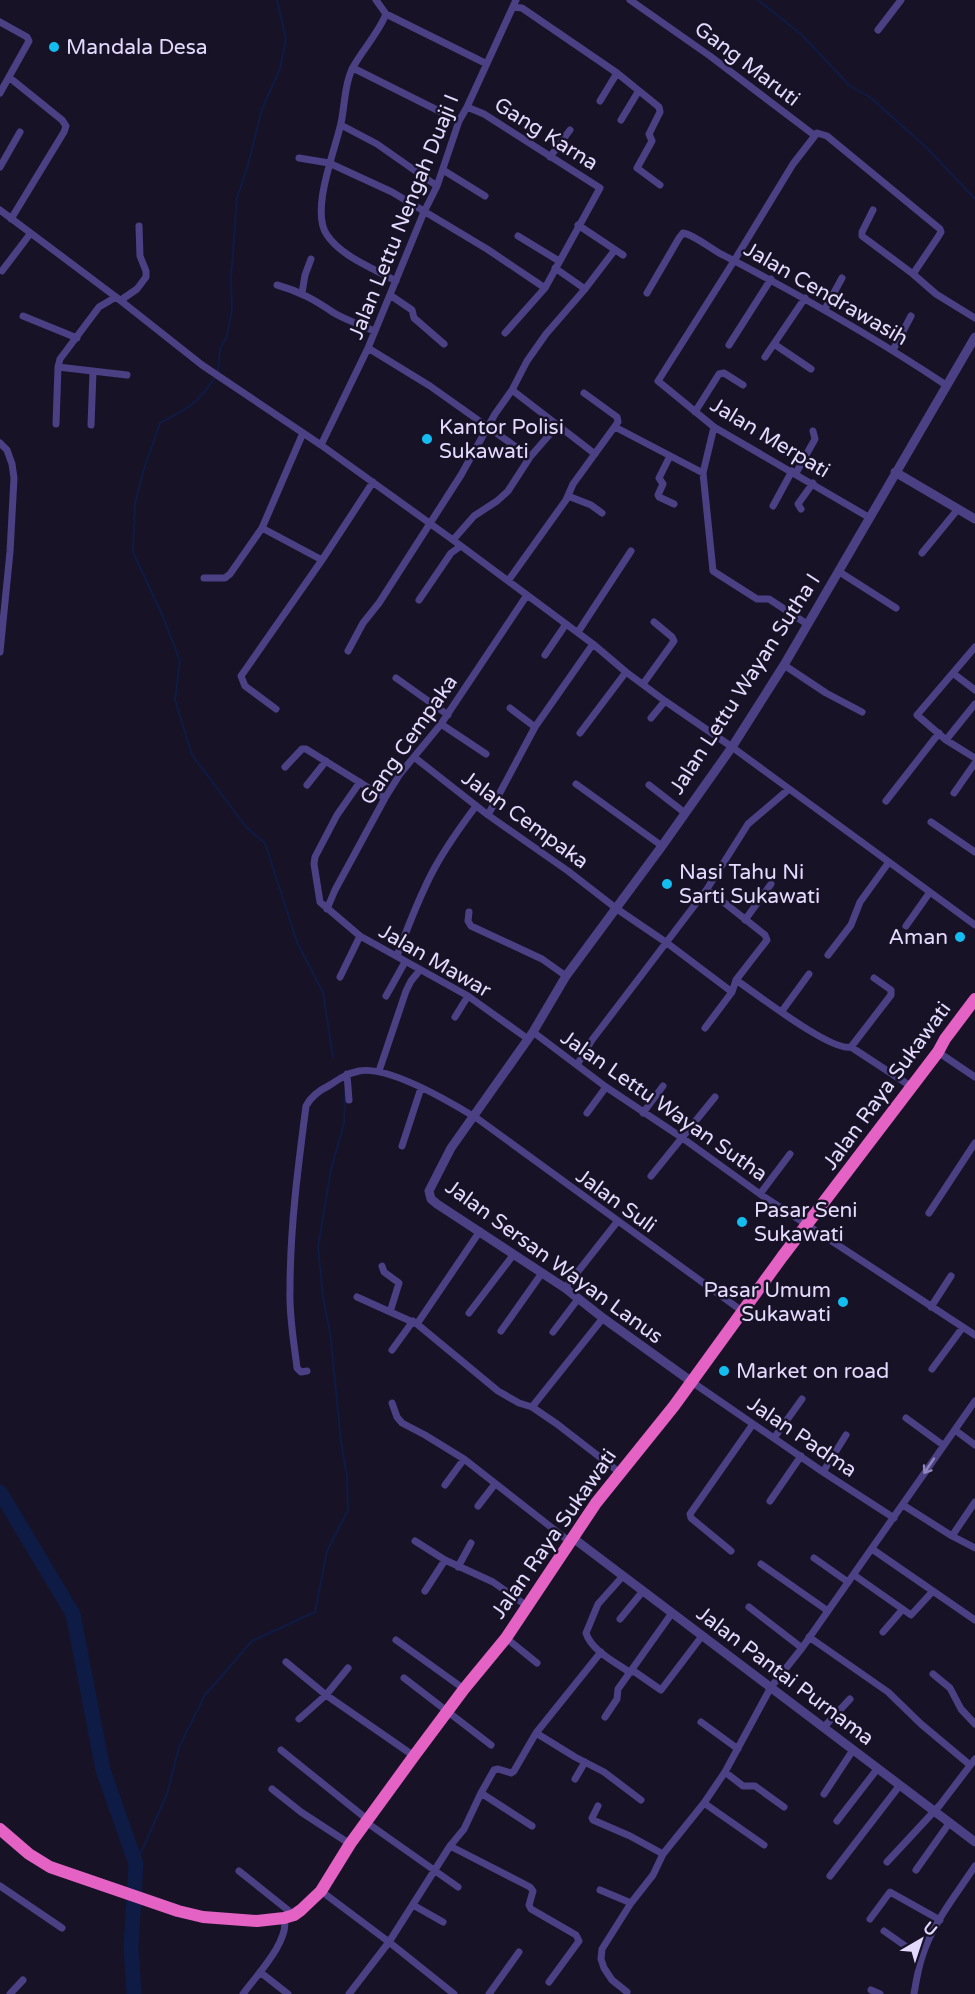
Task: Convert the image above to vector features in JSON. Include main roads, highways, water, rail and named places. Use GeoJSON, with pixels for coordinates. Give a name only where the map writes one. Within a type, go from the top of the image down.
{"type":"FeatureCollection","features":[{"type":"Feature","properties":{"kind":"highway","name":"Jalan Raya Sukawati"},"geometry":{"type":"LineString","coordinates":[[0,1829],[39,1862],[178,1911],[203,1917],[257,1921],[289,1917],[308,1905],[321,1891],[350,1844],[414,1756],[506,1638],[594,1505],[692,1382],[742,1311],[912,1087],[975,999]]}},
{"type":"Feature","properties":{"kind":"waterway"},"geometry":{"type":"LineString","coordinates":[[218,372],[220,349],[227,336],[232,310],[231,279],[237,198],[262,109],[280,69],[286,39],[277,0]]}},
{"type":"Feature","properties":{"kind":"waterway"},"geometry":{"type":"LineString","coordinates":[[758,0],[802,35],[849,85],[871,98],[927,148],[975,199]]}},
{"type":"Feature","properties":{"kind":"waterway"},"geometry":{"type":"LineString","coordinates":[[215,377],[192,404],[160,423],[135,504],[133,552],[164,619],[180,661],[175,700],[192,755],[246,827],[265,843],[297,942],[323,993],[333,1057]]}},
{"type":"Feature","properties":{"kind":"waterway"},"geometry":{"type":"LineString","coordinates":[[136,1864],[167,1794],[179,1747],[205,1695],[252,1641],[315,1612],[327,1551],[348,1510],[347,1477],[318,1247],[331,1169],[344,1124],[345,1091]]}},
{"type":"Feature","properties":{"kind":"waterway"},"geometry":{"type":"LineString","coordinates":[[0,1492],[73,1614],[103,1770],[136,1864],[131,1947],[134,1994]]}},
{"type":"Feature","properties":{"kind":"place","name":"Mandala Desa"},"geometry":{"type":"Point","coordinates":[54,47]}},
{"type":"Feature","properties":{"kind":"place","name":"Kantor Polisi Sukawati"},"geometry":{"type":"Point","coordinates":[427,439]}},
{"type":"Feature","properties":{"kind":"place","name":"Nasi Tahu Ni Sarti Sukawati"},"geometry":{"type":"Point","coordinates":[667,884]}},
{"type":"Feature","properties":{"kind":"place","name":"Aman"},"geometry":{"type":"Point","coordinates":[960,937]}},
{"type":"Feature","properties":{"kind":"place","name":"Pasar Seni Sukawati"},"geometry":{"type":"Point","coordinates":[742,1222]}},
{"type":"Feature","properties":{"kind":"place","name":"Pasar Umum Sukawati"},"geometry":{"type":"Point","coordinates":[843,1302]}},
{"type":"Feature","properties":{"kind":"place","name":"Market on road"},"geometry":{"type":"Point","coordinates":[724,1371]}}]}
